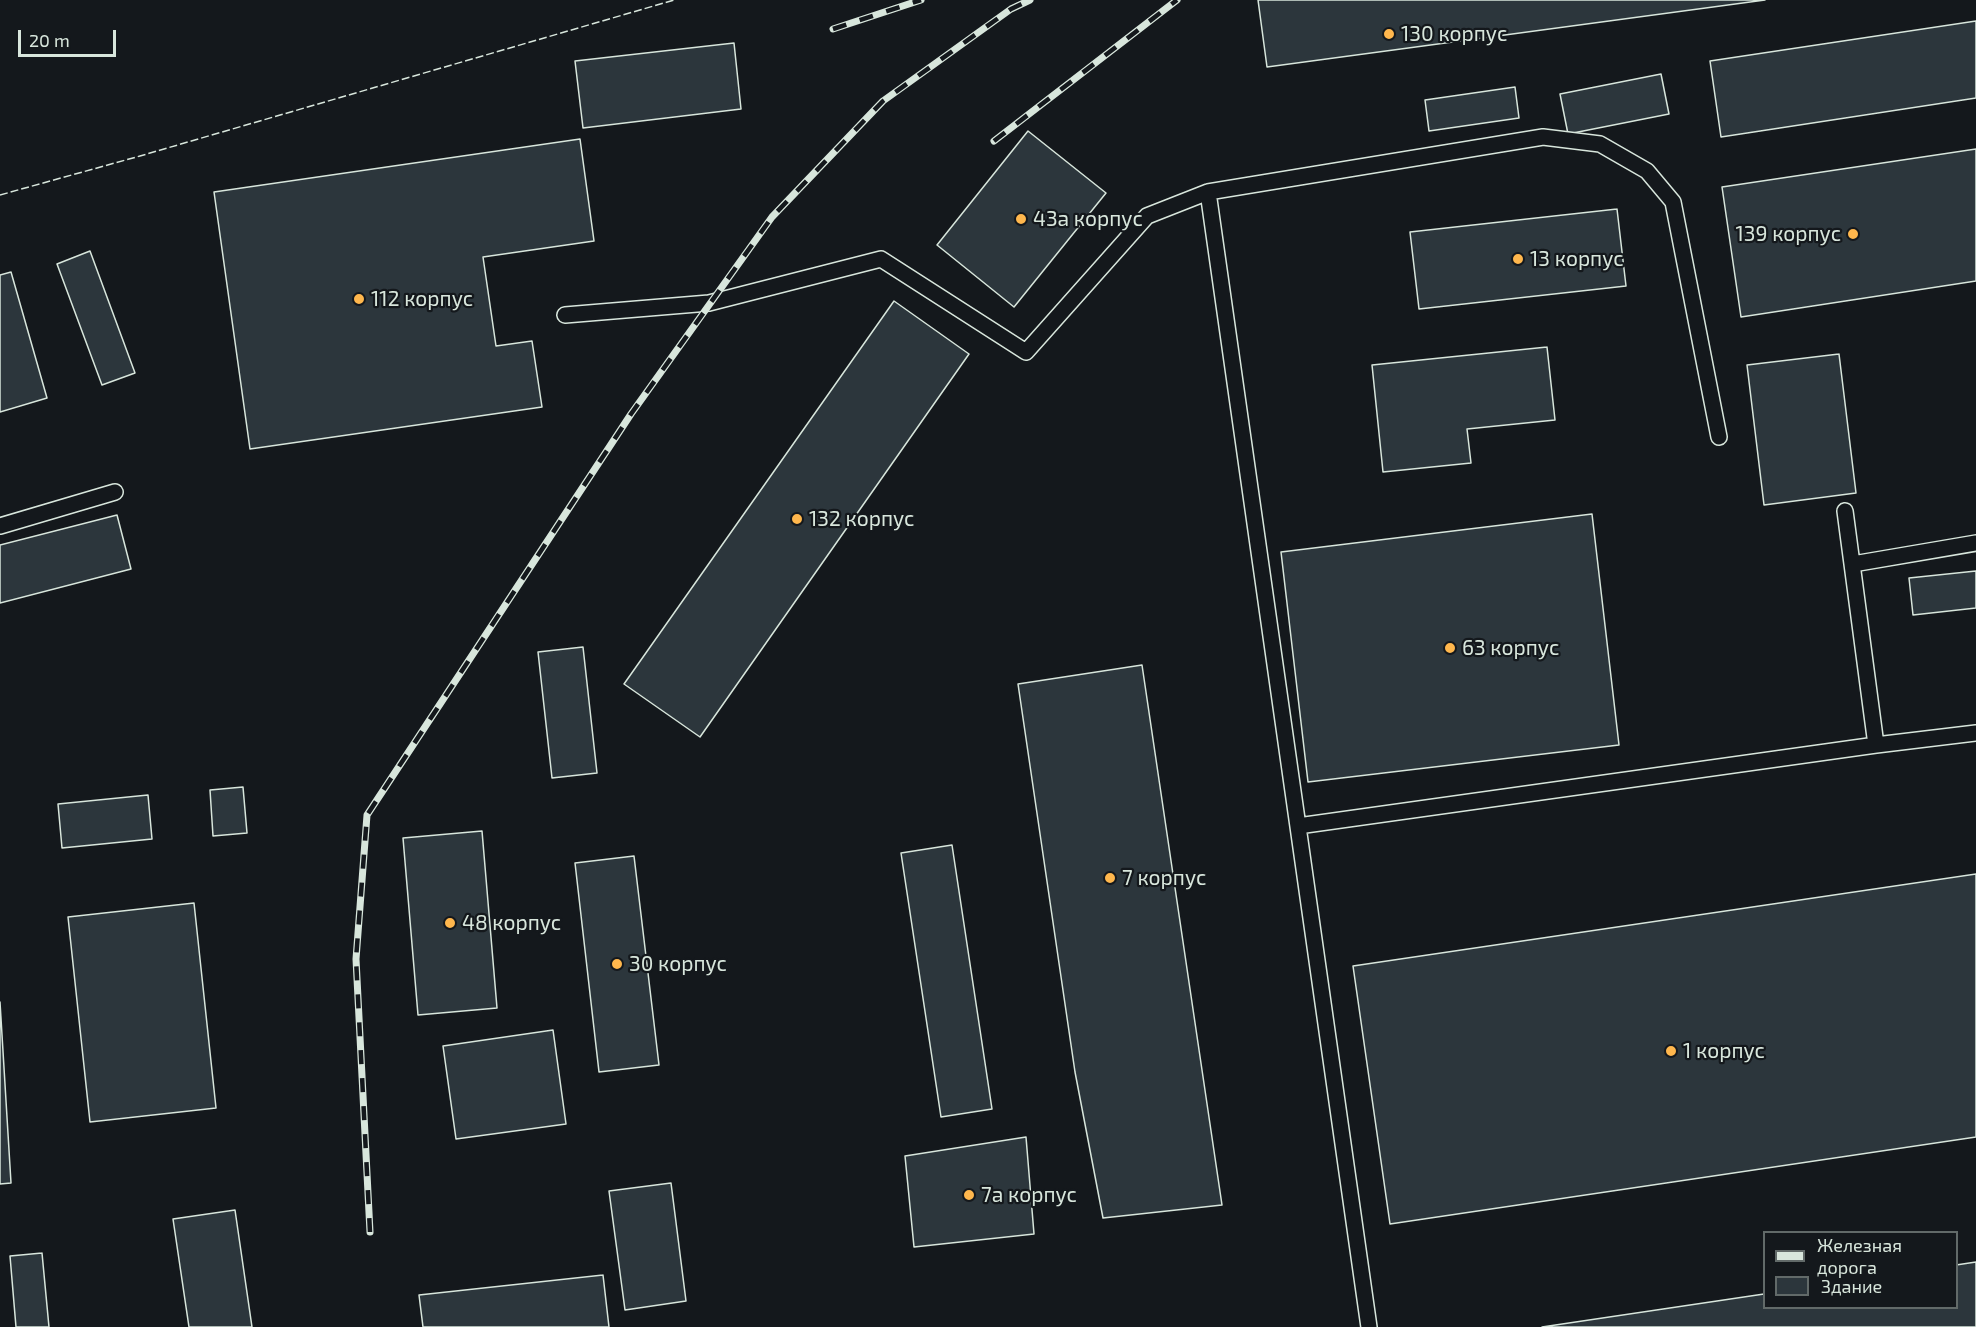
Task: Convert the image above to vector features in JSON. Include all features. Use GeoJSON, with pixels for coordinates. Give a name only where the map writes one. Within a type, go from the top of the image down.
{"type":"FeatureCollection","features":[{"type":"Feature","properties":{"kind":"lane"},"geometry":{"type":"LineString","coordinates":[[565,315],[709,303],[881,259],[1026,352],[1147,216],[1208,192],[1543,137],[1600,144],[1647,171],[1673,202],[1719,437]]}},
{"type":"Feature","properties":{"kind":"lane"},"geometry":{"type":"LineString","coordinates":[[1208,192],[1369,1327]]}},
{"type":"Feature","properties":{"kind":"lane"},"geometry":{"type":"LineString","coordinates":[[0,526],[115,492]]}},
{"type":"Feature","properties":{"kind":"lane"},"geometry":{"type":"LineString","coordinates":[[1845,511],[1876,745]]}},
{"type":"Feature","properties":{"kind":"lane"},"geometry":{"type":"LineString","coordinates":[[1853,564],[1976,543]]}},
{"type":"Feature","properties":{"kind":"lane"},"geometry":{"type":"LineString","coordinates":[[1298,826],[1976,733]]}},
{"type":"Feature","properties":{"kind":"building","name":"130 корпус"},"geometry":{"type":"Polygon","coordinates":[[[1258,0],[1765,0],[1267,67],[1258,0]]]}},
{"type":"Feature","properties":{"kind":"building"},"geometry":{"type":"Polygon","coordinates":[[[1976,21],[1976,98],[1721,137],[1710,61],[1976,21]]]}},
{"type":"Feature","properties":{"kind":"building"},"geometry":{"type":"Polygon","coordinates":[[[734,43],[741,109],[583,128],[575,61],[734,43]]]}},
{"type":"Feature","properties":{"kind":"building"},"geometry":{"type":"Polygon","coordinates":[[[1661,74],[1669,114],[1568,134],[1560,94],[1661,74]]]}},
{"type":"Feature","properties":{"kind":"building"},"geometry":{"type":"Polygon","coordinates":[[[1515,87],[1519,118],[1429,131],[1425,100],[1515,87]]]}},
{"type":"Feature","properties":{"kind":"building","name":"43а корпус"},"geometry":{"type":"Polygon","coordinates":[[[1028,131],[1106,193],[1014,307],[937,245],[1028,131]]]}},
{"type":"Feature","properties":{"kind":"building","name":"112 корпус"},"geometry":{"type":"Polygon","coordinates":[[[580,139],[594,241],[483,257],[496,346],[532,341],[542,407],[250,449],[214,192],[580,139]]]}},
{"type":"Feature","properties":{"kind":"building","name":"139 корпус"},"geometry":{"type":"Polygon","coordinates":[[[1976,149],[1976,281],[1741,317],[1722,187],[1976,149]]]}},
{"type":"Feature","properties":{"kind":"building","name":"13 корпус"},"geometry":{"type":"Polygon","coordinates":[[[1617,209],[1626,286],[1419,309],[1410,232],[1617,209]]]}},
{"type":"Feature","properties":{"kind":"building"},"geometry":{"type":"Polygon","coordinates":[[[90,251],[135,373],[102,385],[57,264],[90,251]]]}},
{"type":"Feature","properties":{"kind":"building"},"geometry":{"type":"Polygon","coordinates":[[[11,272],[47,398],[0,412],[0,275],[11,272]]]}},
{"type":"Feature","properties":{"kind":"building","name":"132 корпус"},"geometry":{"type":"Polygon","coordinates":[[[894,301],[969,354],[700,737],[624,684],[894,301]]]}},
{"type":"Feature","properties":{"kind":"building"},"geometry":{"type":"Polygon","coordinates":[[[1547,347],[1555,420],[1467,429],[1471,463],[1383,472],[1372,365],[1547,347]]]}},
{"type":"Feature","properties":{"kind":"building"},"geometry":{"type":"Polygon","coordinates":[[[1839,354],[1856,493],[1764,505],[1747,365],[1839,354]]]}},
{"type":"Feature","properties":{"kind":"building","name":"63 корпус"},"geometry":{"type":"Polygon","coordinates":[[[1592,514],[1619,745],[1308,782],[1281,552],[1592,514]]]}},
{"type":"Feature","properties":{"kind":"building"},"geometry":{"type":"Polygon","coordinates":[[[117,515],[131,569],[0,603],[0,545],[117,515]]]}},
{"type":"Feature","properties":{"kind":"building"},"geometry":{"type":"Polygon","coordinates":[[[1976,571],[1976,608],[1913,615],[1909,578],[1976,571]]]}},
{"type":"Feature","properties":{"kind":"building"},"geometry":{"type":"Polygon","coordinates":[[[583,647],[597,773],[552,778],[538,652],[583,647]]]}},
{"type":"Feature","properties":{"kind":"building","name":"7 корпус"},"geometry":{"type":"Polygon","coordinates":[[[1142,665],[1222,1205],[1103,1218],[1075,1072],[1018,684],[1142,665]]]}},
{"type":"Feature","properties":{"kind":"building"},"geometry":{"type":"Polygon","coordinates":[[[243,787],[247,833],[213,836],[210,790],[243,787]]]}},
{"type":"Feature","properties":{"kind":"building"},"geometry":{"type":"Polygon","coordinates":[[[148,795],[152,839],[62,848],[58,804],[148,795]]]}},
{"type":"Feature","properties":{"kind":"building","name":"48 корпус"},"geometry":{"type":"Polygon","coordinates":[[[482,831],[497,1008],[418,1015],[403,838],[482,831]]]}},
{"type":"Feature","properties":{"kind":"building"},"geometry":{"type":"Polygon","coordinates":[[[952,845],[992,1109],[941,1117],[901,853],[952,845]]]}},
{"type":"Feature","properties":{"kind":"building","name":"30 корпус"},"geometry":{"type":"Polygon","coordinates":[[[634,856],[659,1065],[599,1072],[575,863],[634,856]]]}},
{"type":"Feature","properties":{"kind":"building","name":"1 корпус"},"geometry":{"type":"Polygon","coordinates":[[[1976,874],[1976,1137],[1390,1224],[1353,966],[1976,874]]]}},
{"type":"Feature","properties":{"kind":"building"},"geometry":{"type":"Polygon","coordinates":[[[194,903],[216,1108],[90,1122],[68,917],[194,903]]]}},
{"type":"Feature","properties":{"kind":"building"},"geometry":{"type":"Polygon","coordinates":[[[0,1002],[11,1183],[0,1184],[0,1002]]]}},
{"type":"Feature","properties":{"kind":"building"},"geometry":{"type":"Polygon","coordinates":[[[553,1030],[566,1124],[456,1139],[443,1046],[553,1030]]]}},
{"type":"Feature","properties":{"kind":"building","name":"7а корпус"},"geometry":{"type":"Polygon","coordinates":[[[1026,1137],[1034,1234],[914,1247],[905,1156],[1026,1137]]]}},
{"type":"Feature","properties":{"kind":"building"},"geometry":{"type":"Polygon","coordinates":[[[671,1183],[686,1301],[625,1310],[609,1191],[671,1183]]]}},
{"type":"Feature","properties":{"kind":"building"},"geometry":{"type":"Polygon","coordinates":[[[235,1210],[252,1327],[189,1327],[173,1219],[235,1210]]]}},
{"type":"Feature","properties":{"kind":"building"},"geometry":{"type":"Polygon","coordinates":[[[42,1253],[49,1327],[16,1327],[10,1256],[42,1253]]]}},
{"type":"Feature","properties":{"kind":"building"},"geometry":{"type":"Polygon","coordinates":[[[1976,1262],[1976,1327],[1542,1327],[1763,1294],[1763,1309],[1958,1309],[1958,1265],[1976,1262]]]}},
{"type":"Feature","properties":{"kind":"building"},"geometry":{"type":"Polygon","coordinates":[[[603,1275],[609,1327],[423,1327],[419,1295],[603,1275]]]}},
{"type":"Feature","properties":{"kind":"railway"},"geometry":{"type":"LineString","coordinates":[[833,29],[921,0]]}},
{"type":"Feature","properties":{"kind":"railway"},"geometry":{"type":"LineString","coordinates":[[370,1232],[356,959],[367,815],[631,414],[772,217],[883,101],[1011,9],[1030,0]]}},
{"type":"Feature","properties":{"kind":"railway"},"geometry":{"type":"LineString","coordinates":[[994,141],[1177,0]]}},
{"type":"Feature","properties":{"kind":"fence"},"geometry":{"type":"LineString","coordinates":[[0,195],[674,0]]}},
{"type":"Feature","properties":{"kind":"place","name":"130 корпус"},"geometry":{"type":"Point","coordinates":[1389,34]}},
{"type":"Feature","properties":{"kind":"place","name":"43а корпус"},"geometry":{"type":"Point","coordinates":[1021,219]}},
{"type":"Feature","properties":{"kind":"place","name":"139 корпус"},"geometry":{"type":"Point","coordinates":[1853,234]}},
{"type":"Feature","properties":{"kind":"place","name":"13 корпус"},"geometry":{"type":"Point","coordinates":[1518,259]}},
{"type":"Feature","properties":{"kind":"place","name":"112 корпус"},"geometry":{"type":"Point","coordinates":[359,299]}},
{"type":"Feature","properties":{"kind":"place","name":"132 корпус"},"geometry":{"type":"Point","coordinates":[797,519]}},
{"type":"Feature","properties":{"kind":"place","name":"63 корпус"},"geometry":{"type":"Point","coordinates":[1450,648]}},
{"type":"Feature","properties":{"kind":"place","name":"7 корпус"},"geometry":{"type":"Point","coordinates":[1110,878]}},
{"type":"Feature","properties":{"kind":"place","name":"48 корпус"},"geometry":{"type":"Point","coordinates":[450,923]}},
{"type":"Feature","properties":{"kind":"place","name":"30 корпус"},"geometry":{"type":"Point","coordinates":[617,964]}},
{"type":"Feature","properties":{"kind":"place","name":"1 корпус"},"geometry":{"type":"Point","coordinates":[1671,1051]}},
{"type":"Feature","properties":{"kind":"place","name":"7а корпус"},"geometry":{"type":"Point","coordinates":[969,1195]}}]}
